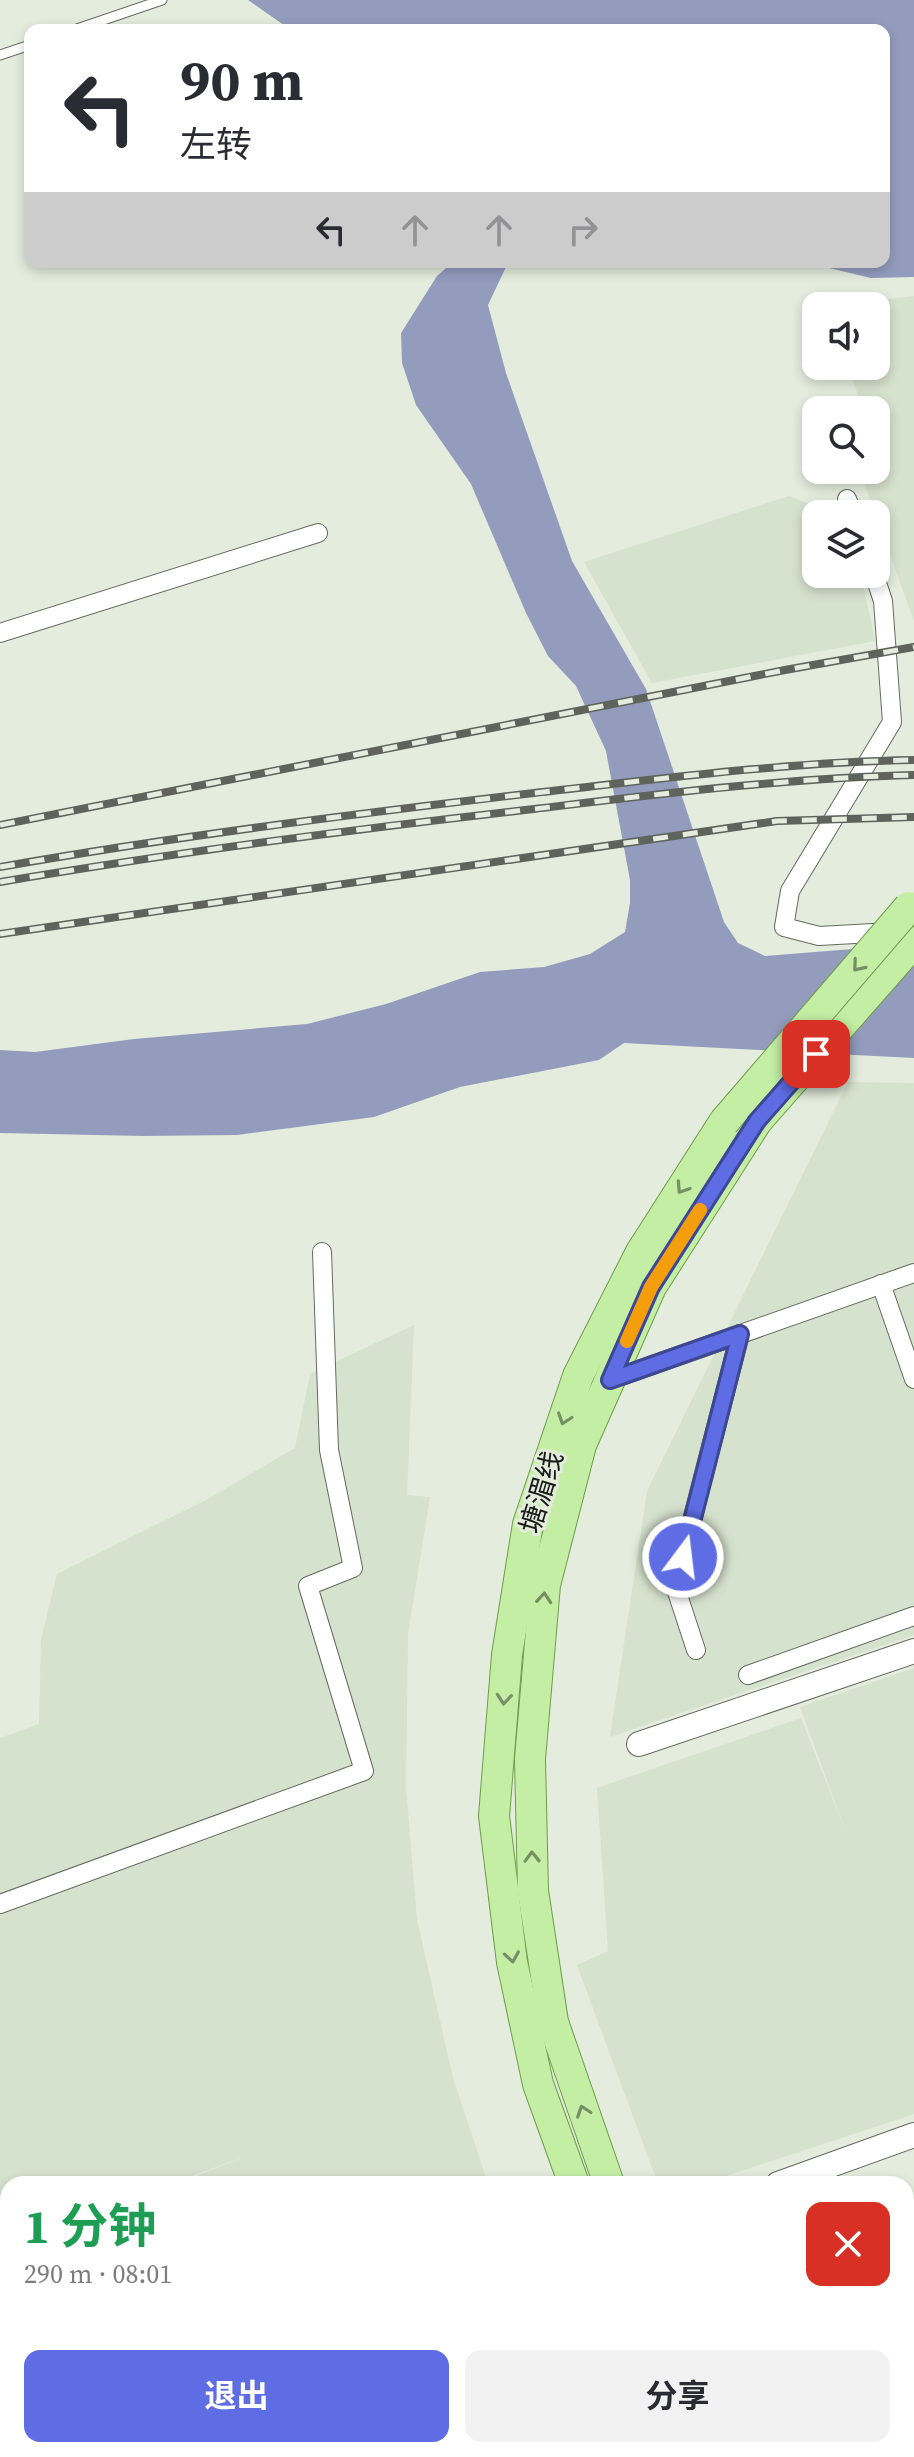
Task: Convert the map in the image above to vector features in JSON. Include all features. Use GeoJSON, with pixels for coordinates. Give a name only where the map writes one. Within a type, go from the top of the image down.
{"type":"FeatureCollection","features":[{"type":"Feature","properties":{"kind":"main road","name":"塘湄线"},"geometry":{"type":"LineString","coordinates":[[571,2176],[538,2084],[512,1962],[494,1816],[507,1655],[528,1524],[578,1376],[641,1252],[724,1122],[912,912]]}},
{"type":"Feature","properties":{"kind":"main road"},"geometry":{"type":"LineString","coordinates":[[606,2176],[553,2022],[533,1891],[530,1759],[545,1585],[581,1445],[651,1287],[757,1121],[914,942]]}},
{"type":"Feature","properties":{"kind":"street"},"geometry":{"type":"LineString","coordinates":[[0,633],[318,533]]}},
{"type":"Feature","properties":{"kind":"street"},"geometry":{"type":"LineString","coordinates":[[879,588],[883,601],[892,722],[790,891],[784,927],[819,936],[912,912]]}},
{"type":"Feature","properties":{"kind":"street"},"geometry":{"type":"LineString","coordinates":[[0,1904],[364,1771],[308,1586],[353,1568],[329,1450],[322,1252]]}},
{"type":"Feature","properties":{"kind":"street"},"geometry":{"type":"LineString","coordinates":[[610,1380],[914,1273]]}},
{"type":"Feature","properties":{"kind":"street"},"geometry":{"type":"LineString","coordinates":[[881,1284],[914,1379]]}},
{"type":"Feature","properties":{"kind":"street"},"geometry":{"type":"LineString","coordinates":[[696,1650],[675,1586],[740,1334]]}},
{"type":"Feature","properties":{"kind":"street"},"geometry":{"type":"LineString","coordinates":[[748,1675],[914,1616]]}},
{"type":"Feature","properties":{"kind":"street"},"geometry":{"type":"LineString","coordinates":[[639,1744],[914,1651]]}},
{"type":"Feature","properties":{"kind":"street"},"geometry":{"type":"LineString","coordinates":[[800,2176],[914,2135]]}},
{"type":"Feature","properties":{"kind":"lane"},"geometry":{"type":"LineString","coordinates":[[92,24],[162,0]]}},
{"type":"Feature","properties":{"kind":"lane"},"geometry":{"type":"LineString","coordinates":[[0,55],[24,47]]}},
{"type":"Feature","properties":{"kind":"shaded area"},"geometry":{"type":"Polygon","coordinates":[[[914,296],[914,621],[890,555],[890,500],[870,500],[865,484],[890,484],[890,396],[858,396],[853,380],[890,380],[890,299],[914,296]]]}},
{"type":"Feature","properties":{"kind":"shaded area"},"geometry":{"type":"Polygon","coordinates":[[[789,496],[802,501],[802,588],[864,588],[875,641],[652,683],[584,562],[789,496]]]}},
{"type":"Feature","properties":{"kind":"shaded area"},"geometry":{"type":"Polygon","coordinates":[[[848,1082],[914,1083],[914,1635],[610,1737],[647,1491],[848,1082]]]}},
{"type":"Feature","properties":{"kind":"shaded area"},"geometry":{"type":"Polygon","coordinates":[[[414,1325],[407,1495],[430,1497],[408,1634],[406,1787],[417,1920],[453,2078],[485,2176],[196,2176],[267,2148],[192,2176],[0,2176],[0,1738],[39,1724],[41,1639],[57,1574],[208,1499],[295,1448],[310,1374],[414,1325]]]}},
{"type":"Feature","properties":{"kind":"shaded area"},"geometry":{"type":"Polygon","coordinates":[[[914,1668],[914,2114],[726,2176],[655,2176],[577,1965],[608,1951],[597,1788],[801,1718],[847,1835],[800,1707],[914,1668]]]}},
{"type":"Feature","properties":{"kind":"water"},"geometry":{"type":"Polygon","coordinates":[[[248,0],[914,0],[914,277],[871,278],[829,268],[890,268],[890,24],[282,24],[248,0]]]}},
{"type":"Feature","properties":{"kind":"water"},"geometry":{"type":"Polygon","coordinates":[[[446,268],[506,268],[488,305],[506,373],[572,561],[646,689],[724,922],[738,943],[765,956],[903,945],[914,948],[914,1058],[624,1043],[599,1060],[460,1087],[374,1117],[237,1135],[0,1133],[0,1050],[35,1052],[134,1039],[307,1024],[386,1004],[480,972],[544,967],[590,954],[625,932],[630,880],[606,751],[576,686],[548,656],[526,613],[471,484],[416,405],[402,363],[401,333],[437,276],[446,268]]]}},
{"type":"Feature","properties":{"kind":"railway"},"geometry":{"type":"LineString","coordinates":[[0,825],[914,647]]}},
{"type":"Feature","properties":{"kind":"railway"},"geometry":{"type":"LineString","coordinates":[[0,867],[266,826],[534,793],[771,768],[914,760]]}},
{"type":"Feature","properties":{"kind":"railway"},"geometry":{"type":"LineString","coordinates":[[0,882],[200,851],[467,817],[819,779],[914,775]]}},
{"type":"Feature","properties":{"kind":"railway"},"geometry":{"type":"LineString","coordinates":[[0,934],[777,821],[914,817]]}},
{"type":"Feature","properties":{"kind":"slow traffic"},"geometry":{"type":"LineString","coordinates":[[627,1341],[651,1287],[700,1210]]}},
{"type":"Feature","properties":{"kind":"route"},"geometry":{"type":"LineString","coordinates":[[683,1557],[740,1334],[610,1380],[651,1287],[757,1121],[816,1054]]}}]}
